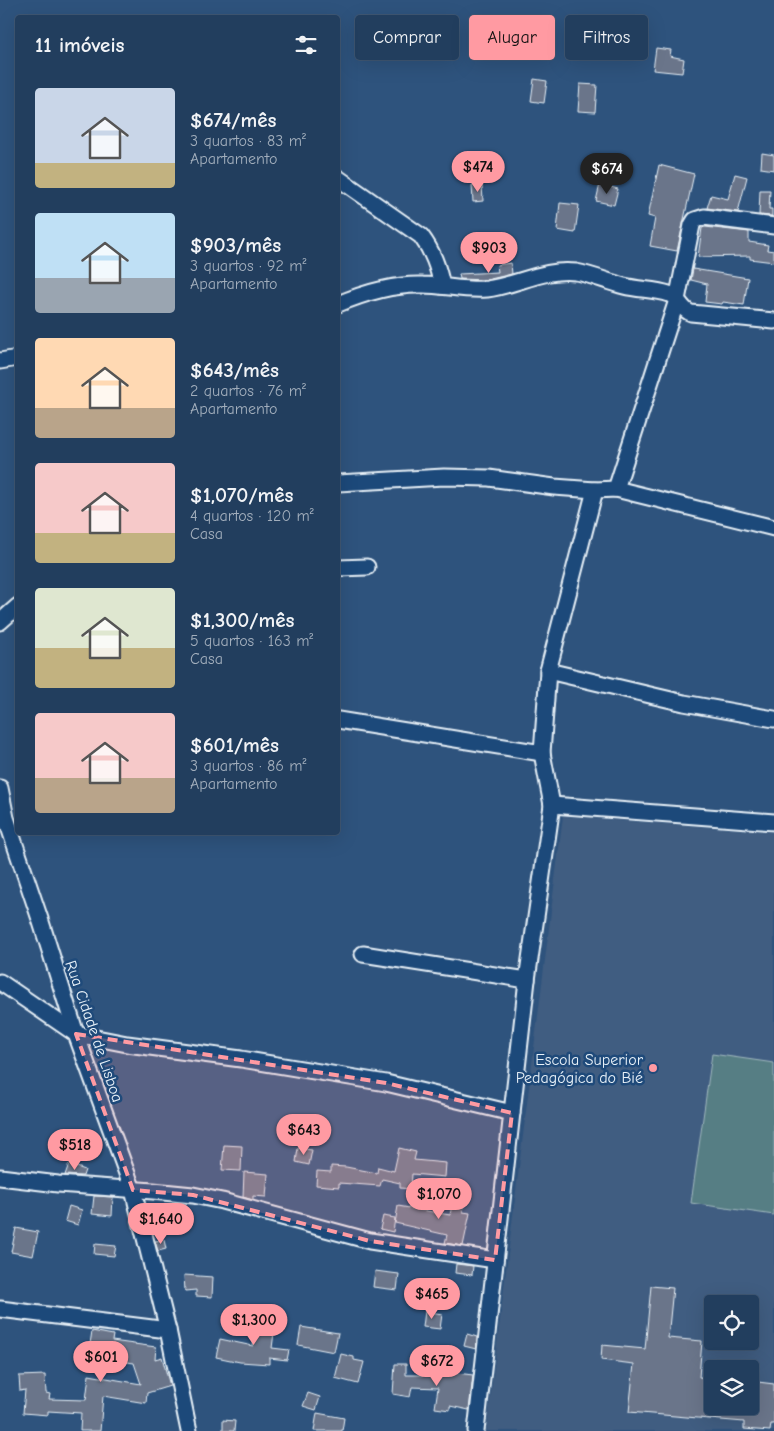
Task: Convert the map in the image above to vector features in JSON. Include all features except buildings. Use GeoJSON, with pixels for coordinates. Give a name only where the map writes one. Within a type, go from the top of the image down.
{"type":"FeatureCollection","features":[{"type":"Feature","properties":{"kind":"street"},"geometry":{"type":"LineString","coordinates":[[340,179],[421,236],[430,247],[437,262],[442,286]]}},
{"type":"Feature","properties":{"kind":"street"},"geometry":{"type":"LineString","coordinates":[[616,489],[678,300],[692,225],[695,220],[704,217],[774,226]]}},
{"type":"Feature","properties":{"kind":"street"},"geometry":{"type":"LineString","coordinates":[[340,303],[393,287],[421,285],[488,289],[539,275],[577,272],[626,286],[670,294],[678,300],[686,311],[691,313],[774,321]]}},
{"type":"Feature","properties":{"kind":"street"},"geometry":{"type":"LineString","coordinates":[[0,360],[15,358]]}},
{"type":"Feature","properties":{"kind":"street"},"geometry":{"type":"LineString","coordinates":[[340,483],[444,477],[489,478],[554,487],[595,490],[616,489],[774,528]]}},
{"type":"Feature","properties":{"kind":"street"},"geometry":{"type":"LineString","coordinates":[[476,1431],[527,980],[552,805],[542,753],[548,671],[595,490]]}},
{"type":"Feature","properties":{"kind":"street"},"geometry":{"type":"LineString","coordinates":[[340,568],[367,567]]}},
{"type":"Feature","properties":{"kind":"street"},"geometry":{"type":"LineString","coordinates":[[0,622],[15,609]]}},
{"type":"Feature","properties":{"kind":"street"},"geometry":{"type":"LineString","coordinates":[[548,671],[684,703],[774,719]]}},
{"type":"Feature","properties":{"kind":"street"},"geometry":{"type":"LineString","coordinates":[[340,720],[542,753]]}},
{"type":"Feature","properties":{"kind":"street","name":"Rua Cidade de Lisboa"},"geometry":{"type":"LineString","coordinates":[[0,788],[12,817]]}},
{"type":"Feature","properties":{"kind":"street"},"geometry":{"type":"LineString","coordinates":[[552,805],[774,822]]}},
{"type":"Feature","properties":{"kind":"street","name":"Rua Cidade de Lisboa"},"geometry":{"type":"LineString","coordinates":[[17,835],[76,1034],[133,1190],[168,1330],[189,1431]]}},
{"type":"Feature","properties":{"kind":"street"},"geometry":{"type":"LineString","coordinates":[[363,954],[527,980]]}},
{"type":"Feature","properties":{"kind":"street"},"geometry":{"type":"LineString","coordinates":[[0,982],[76,1034],[127,1044],[241,1059],[386,1083],[512,1113]]}},
{"type":"Feature","properties":{"kind":"street"},"geometry":{"type":"LineString","coordinates":[[0,1177],[193,1196],[222,1201],[370,1241],[495,1260]]}},
{"type":"Feature","properties":{"kind":"street"},"geometry":{"type":"LineString","coordinates":[[0,1309],[168,1330]]}},
{"type":"Feature","properties":{"kind":"highlighted area"},"geometry":{"type":"Polygon","coordinates":[[[76,1034],[386,1083],[512,1113],[495,1260],[370,1241],[193,1195],[133,1190],[76,1034]]]}},
{"type":"Feature","properties":{"kind":"shaded area","name":"Escola Superior Pedagógica do Bié"},"geometry":{"type":"Polygon","coordinates":[[[563,816],[774,832],[774,1431],[486,1431],[563,816]]]}},
{"type":"Feature","properties":{"kind":"green space"},"geometry":{"type":"Polygon","coordinates":[[[712,1054],[774,1063],[774,1215],[691,1203],[712,1054]]]}},
{"type":"Feature","properties":{"kind":"place","name":"Escola Superior Pedagógica do Bié"},"geometry":{"type":"Point","coordinates":[653,1068]}}]}
